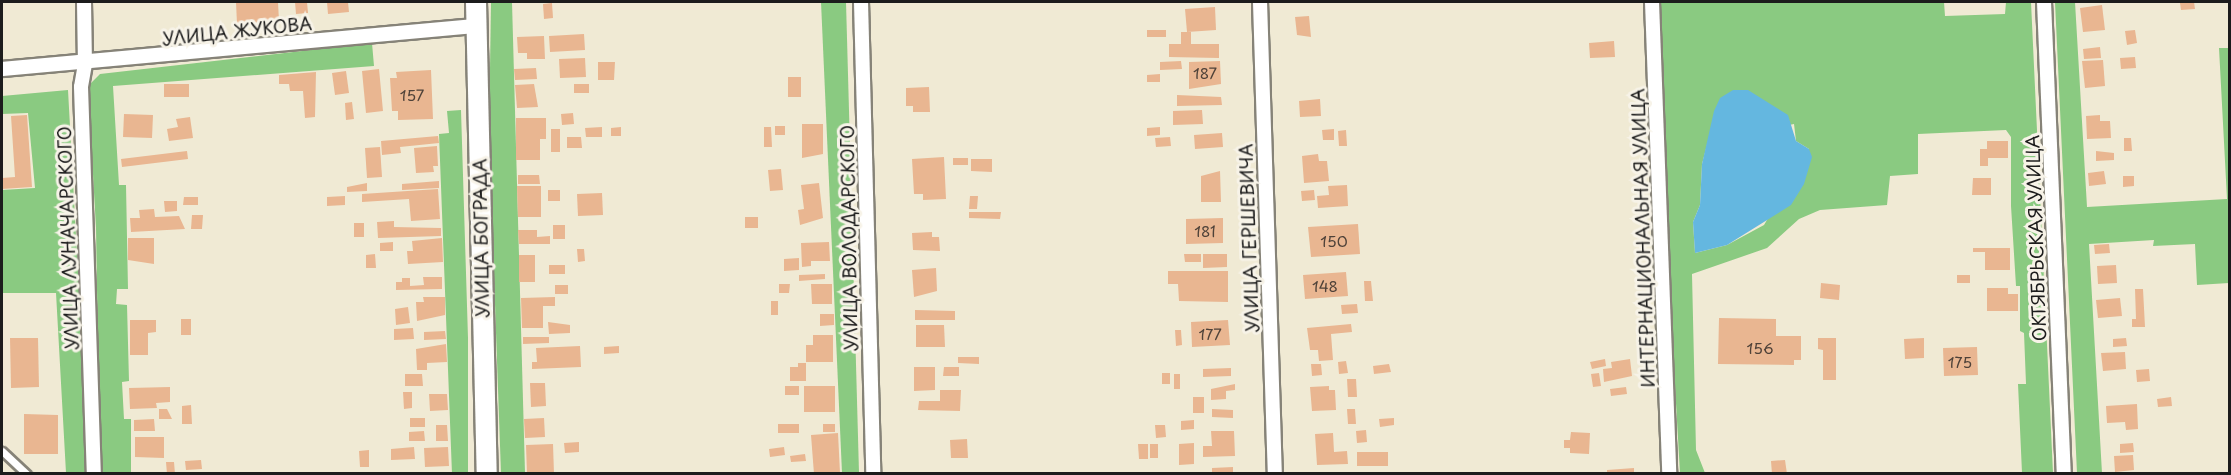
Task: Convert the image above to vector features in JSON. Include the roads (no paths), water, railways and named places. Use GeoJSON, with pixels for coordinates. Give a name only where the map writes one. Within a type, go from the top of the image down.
{"type":"FeatureCollection","features":[{"type":"Feature","properties":{"kind":"street","name":"УЛИЦА ЛУНАЧАРСКОГО"},"geometry":{"type":"LineString","coordinates":[[84,2],[85,64],[81,87],[94,474]]}},
{"type":"Feature","properties":{"kind":"street","name":"УЛИЦА БОГРАДА"},"geometry":{"type":"LineString","coordinates":[[476,2],[487,474]]}},
{"type":"Feature","properties":{"kind":"street","name":"УЛИЦА ВОЛОДАРСКОГО"},"geometry":{"type":"LineString","coordinates":[[861,2],[873,474]]}},
{"type":"Feature","properties":{"kind":"street","name":"УЛИЦА ГЕРШЕВИЧА"},"geometry":{"type":"LineString","coordinates":[[1260,2],[1275,474]]}},
{"type":"Feature","properties":{"kind":"street","name":"ИНТЕРНАЦИОНАЛЬНАЯ УЛИЦА"},"geometry":{"type":"LineString","coordinates":[[1652,2],[1669,474]]}},
{"type":"Feature","properties":{"kind":"street","name":"ОКТЯБРЬСКАЯ УЛИЦА"},"geometry":{"type":"LineString","coordinates":[[2044,2],[2064,474]]}},
{"type":"Feature","properties":{"kind":"street","name":"УЛИЦА ЖУКОВА"},"geometry":{"type":"LineString","coordinates":[[2,69],[85,64],[476,26]]}},
{"type":"Feature","properties":{"kind":"lane"},"geometry":{"type":"LineString","coordinates":[[2,451],[27,474]]}},
{"type":"Feature","properties":{"kind":"water"},"geometry":{"type":"Polygon","coordinates":[[[1733,90],[1748,90],[1788,115],[1796,141],[1809,149],[1812,157],[1804,184],[1791,205],[1727,245],[1695,253],[1693,222],[1700,205],[1702,164],[1714,111],[1720,98],[1733,90]]]}}]}
